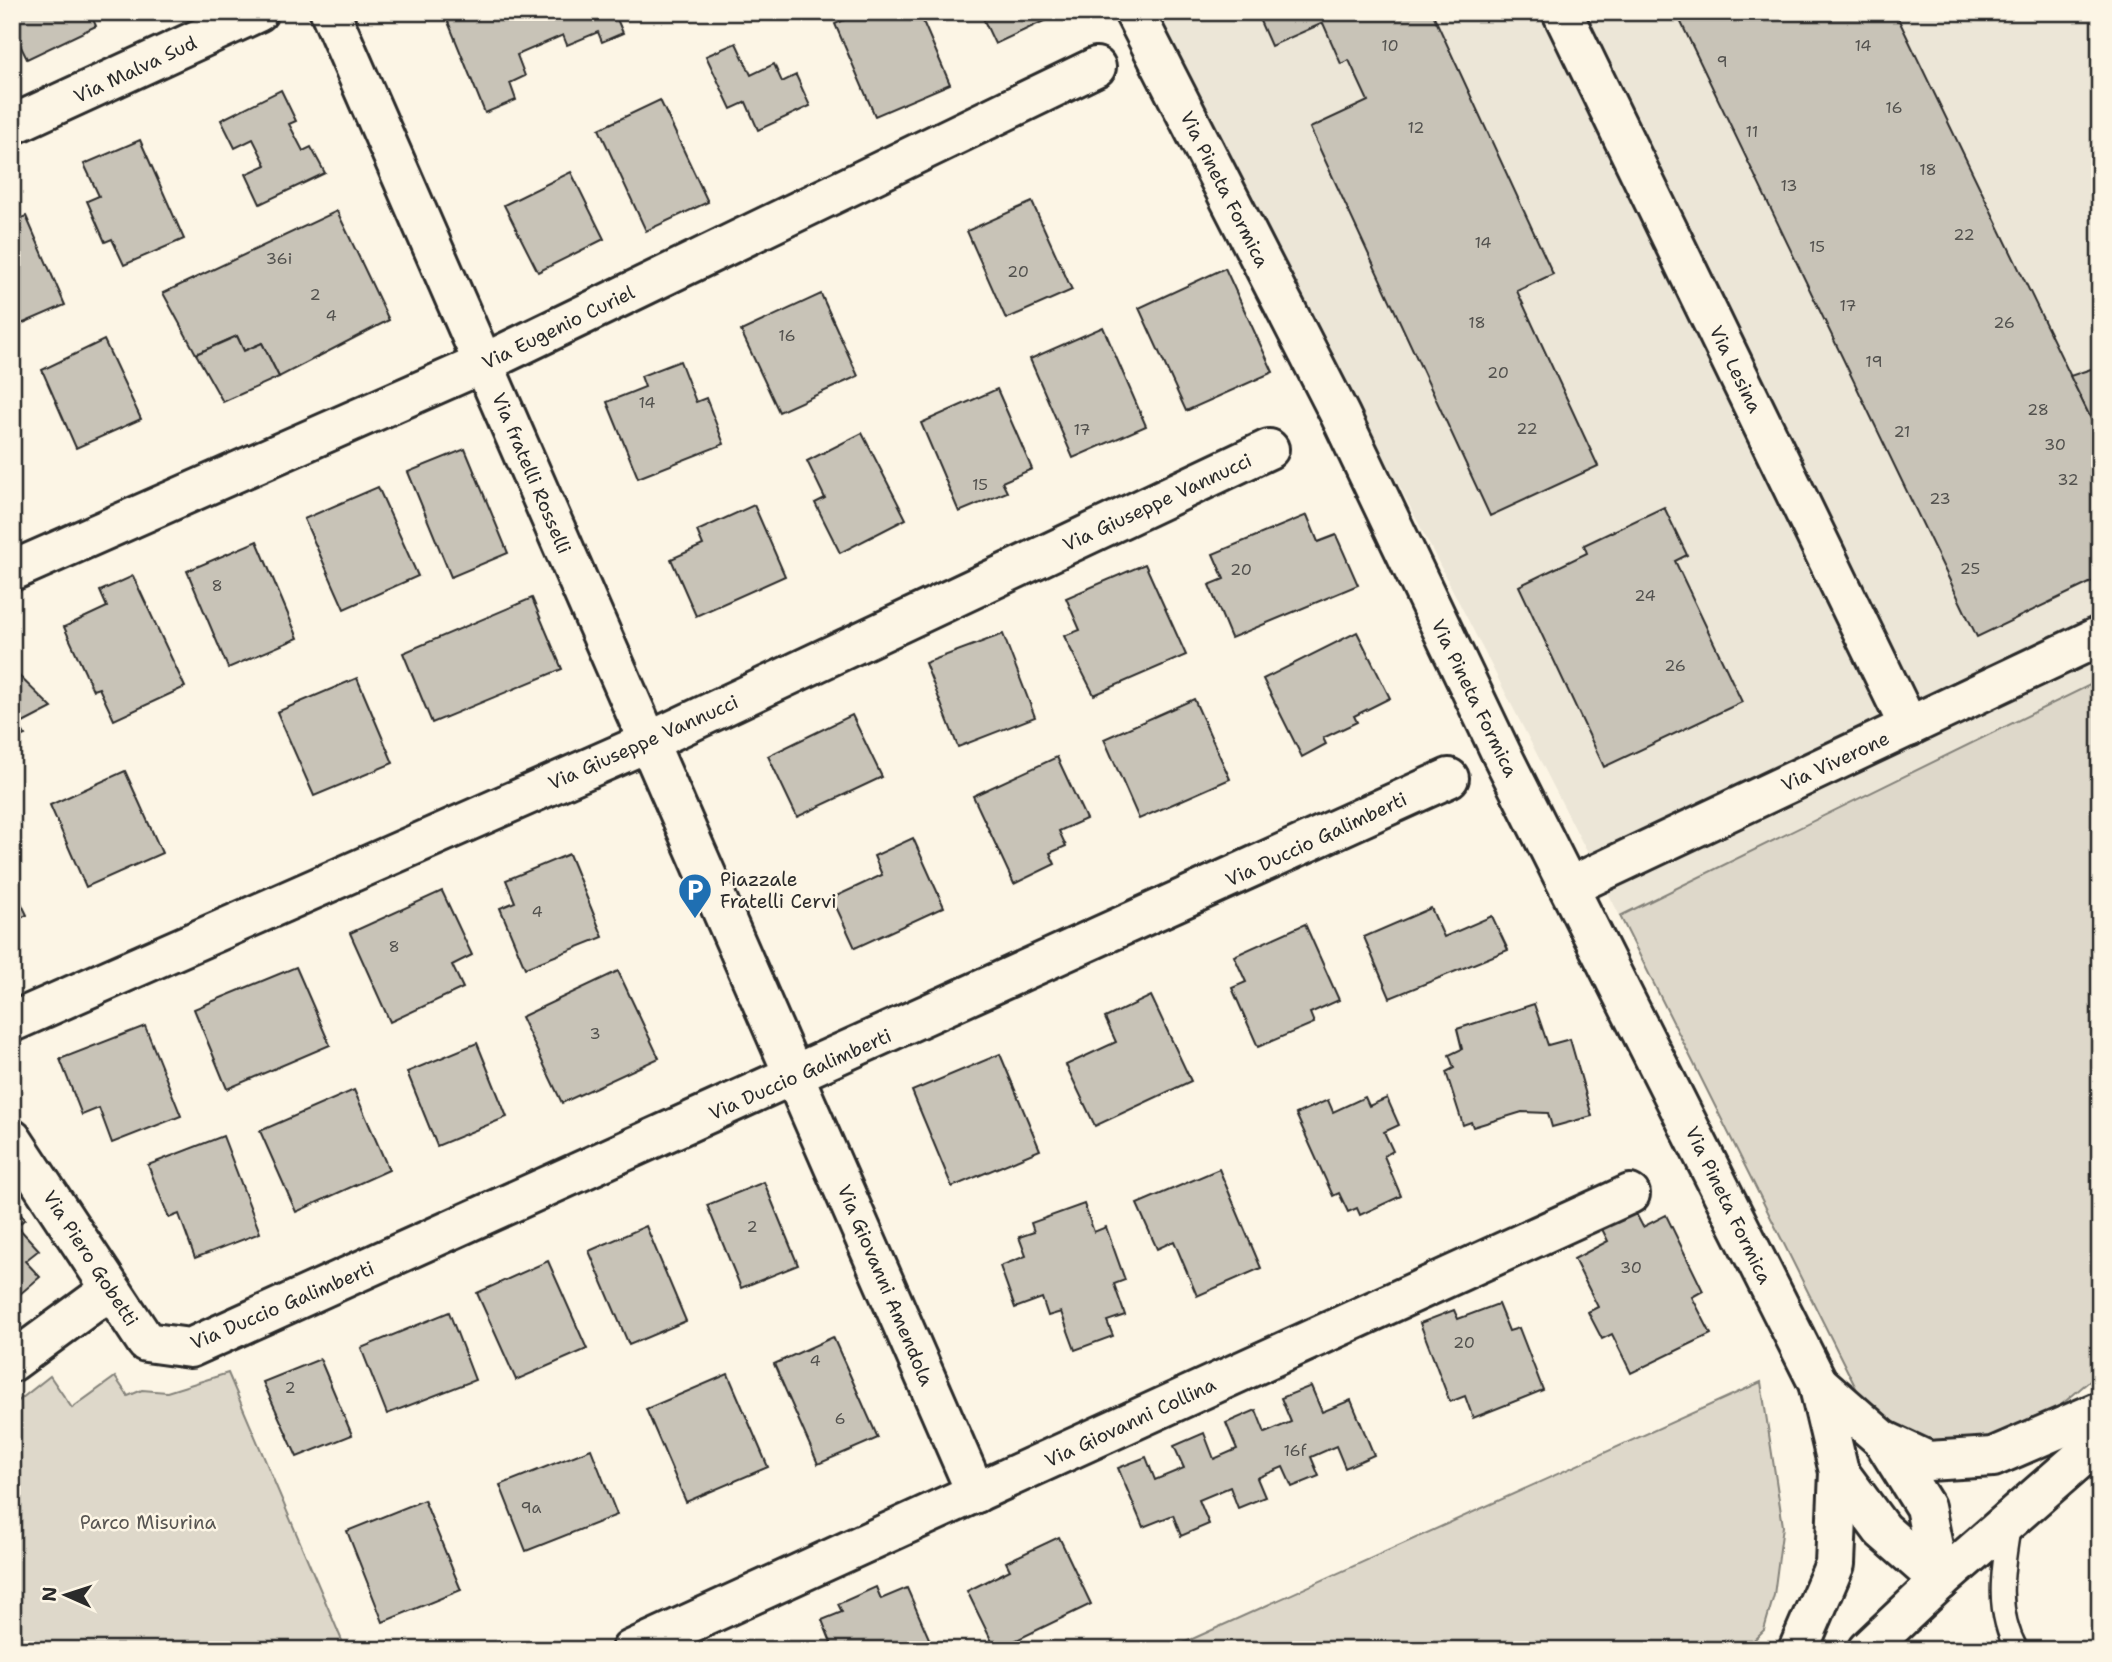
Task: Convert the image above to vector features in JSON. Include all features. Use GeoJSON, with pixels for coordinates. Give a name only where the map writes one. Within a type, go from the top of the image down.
{"type":"FeatureCollection","features":[{"type":"Feature","properties":{"kind":"street","name":"Via Malva Sud"},"geometry":{"type":"LineString","coordinates":[[12,125],[258,12]]}},
{"type":"Feature","properties":{"kind":"street","name":"Via fratelli Rosselli"},"geometry":{"type":"LineString","coordinates":[[330,12],[648,742]]}},
{"type":"Feature","properties":{"kind":"street","name":"Via Pineta Formica"},"geometry":{"type":"LineString","coordinates":[[1134,12],[1340,415],[1501,753],[1571,886],[1818,1382],[1839,1472],[1835,1564],[1798,1650]]}},
{"type":"Feature","properties":{"kind":"street","name":"Via Lesina"},"geometry":{"type":"LineString","coordinates":[[1562,12],[1909,727]]}},
{"type":"Feature","properties":{"kind":"street","name":"Via Eugenio Curiel"},"geometry":{"type":"LineString","coordinates":[[12,571],[484,363],[1096,67]]}},
{"type":"Feature","properties":{"kind":"street","name":"Via Giuseppe Vannucci"},"geometry":{"type":"LineString","coordinates":[[12,1022],[648,742],[1269,449]]}},
{"type":"Feature","properties":{"kind":"street","name":"Via Viverone"},"geometry":{"type":"LineString","coordinates":[[1571,886],[2100,636]]}},
{"type":"Feature","properties":{"kind":"street"},"geometry":{"type":"LineString","coordinates":[[648,742],[795,1076]]}},
{"type":"Feature","properties":{"kind":"street","name":"Via Duccio Galimberti"},"geometry":{"type":"LineString","coordinates":[[146,1342],[190,1348],[1448,778]]}},
{"type":"Feature","properties":{"kind":"street","name":"Via Giovanni Amendola"},"geometry":{"type":"LineString","coordinates":[[795,1076],[976,1493]]}},
{"type":"Feature","properties":{"kind":"street","name":"Via Piero Gobetti"},"geometry":{"type":"LineString","coordinates":[[12,1139],[146,1342]]}},
{"type":"Feature","properties":{"kind":"street","name":"Via Giovanni Collina"},"geometry":{"type":"LineString","coordinates":[[631,1650],[1630,1194]]}},
{"type":"Feature","properties":{"kind":"street"},"geometry":{"type":"LineString","coordinates":[[12,1362],[110,1290]]}},
{"type":"Feature","properties":{"kind":"street","name":"Via Pineta Formica"},"geometry":{"type":"LineString","coordinates":[[1818,1382],[1883,1440],[1925,1507],[1940,1581]]}},
{"type":"Feature","properties":{"kind":"street","name":"Via Pineta Formica"},"geometry":{"type":"LineString","coordinates":[[1883,1440],[1928,1461],[1993,1457],[2100,1411]]}},
{"type":"Feature","properties":{"kind":"street"},"geometry":{"type":"LineString","coordinates":[[1867,1650],[1940,1581],[2100,1441]]}},
{"type":"Feature","properties":{"kind":"street","name":"Via Pineta Formica"},"geometry":{"type":"LineString","coordinates":[[1839,1472],[1882,1530],[1940,1581]]}},
{"type":"Feature","properties":{"kind":"lane"},"geometry":{"type":"LineString","coordinates":[[2011,1519],[2000,1595],[2008,1635],[2017,1650]]}},
{"type":"Feature","properties":{"kind":"shaded area"},"geometry":{"type":"Polygon","coordinates":[[[1156,12],[2100,12],[2100,680],[1620,916],[1156,12]]]}},
{"type":"Feature","properties":{"kind":"green space"},"geometry":{"type":"Polygon","coordinates":[[[2100,680],[2100,1372],[2061,1405],[2010,1435],[1953,1444],[1929,1441],[1898,1428],[1861,1398],[1620,916],[2100,680]]]}},
{"type":"Feature","properties":{"kind":"green space","name":"Parco Misurina"},"geometry":{"type":"Polygon","coordinates":[[[228,1373],[346,1650],[12,1650],[12,1406],[50,1376],[72,1408],[115,1377],[128,1396],[142,1390],[167,1392],[228,1373]]]}},
{"type":"Feature","properties":{"kind":"green space"},"geometry":{"type":"Polygon","coordinates":[[[1761,1382],[1783,1526],[1774,1595],[1764,1630],[1744,1650],[1168,1650],[1761,1382]]]}},
{"type":"Feature","properties":{"kind":"building"},"geometry":{"type":"Polygon","coordinates":[[[12,12],[90,12],[96,26],[27,59],[12,29],[12,12]]]}},
{"type":"Feature","properties":{"kind":"building"},"geometry":{"type":"Polygon","coordinates":[[[444,12],[614,12],[623,33],[602,42],[598,32],[567,45],[563,35],[517,55],[525,76],[510,83],[516,100],[485,113],[444,12]]]}},
{"type":"Feature","properties":{"kind":"building"},"geometry":{"type":"Polygon","coordinates":[[[862,12],[919,12],[950,84],[875,116],[835,24],[862,12]]]}},
{"type":"Feature","properties":{"kind":"building"},"geometry":{"type":"Polygon","coordinates":[[[980,12],[1063,12],[995,44],[980,12]]]}},
{"type":"Feature","properties":{"kind":"building"},"geometry":{"type":"Polygon","coordinates":[[[1256,12],[1432,12],[1553,274],[1517,291],[1598,466],[1490,516],[1310,128],[1368,101],[1349,60],[1341,64],[1323,23],[1271,46],[1256,12]]]}},
{"type":"Feature","properties":{"kind":"building"},"geometry":{"type":"Polygon","coordinates":[[[1676,12],[1895,12],[2100,437],[2100,578],[1977,637],[1676,12]]]}},
{"type":"Feature","properties":{"kind":"building"},"geometry":{"type":"Polygon","coordinates":[[[736,43],[751,75],[774,64],[782,82],[796,75],[810,106],[758,130],[746,102],[731,109],[706,56],[736,43]]]}},
{"type":"Feature","properties":{"kind":"building"},"geometry":{"type":"Polygon","coordinates":[[[281,90],[296,121],[289,124],[303,151],[311,147],[325,173],[260,204],[246,174],[266,165],[253,139],[235,148],[221,120],[281,90]]]}},
{"type":"Feature","properties":{"kind":"building"},"geometry":{"type":"Polygon","coordinates":[[[660,100],[708,202],[646,231],[599,129],[660,100]]]}},
{"type":"Feature","properties":{"kind":"building"},"geometry":{"type":"Polygon","coordinates":[[[140,140],[184,239],[124,265],[112,239],[105,242],[87,201],[99,196],[84,164],[140,140]]]}},
{"type":"Feature","properties":{"kind":"building"},"geometry":{"type":"Polygon","coordinates":[[[571,172],[604,239],[538,272],[504,205],[571,172]]]}},
{"type":"Feature","properties":{"kind":"building"},"geometry":{"type":"Polygon","coordinates":[[[1032,202],[1072,290],[1006,319],[967,231],[1032,202]]]}},
{"type":"Feature","properties":{"kind":"building"},"geometry":{"type":"Polygon","coordinates":[[[337,211],[389,320],[279,377],[262,343],[244,351],[237,336],[196,354],[163,293],[337,211]]]}},
{"type":"Feature","properties":{"kind":"building"},"geometry":{"type":"Polygon","coordinates":[[[26,216],[65,305],[12,328],[12,222],[26,216]]]}},
{"type":"Feature","properties":{"kind":"building"},"geometry":{"type":"Polygon","coordinates":[[[1225,268],[1273,372],[1186,411],[1139,308],[1225,268]]]}},
{"type":"Feature","properties":{"kind":"building"},"geometry":{"type":"Polygon","coordinates":[[[821,294],[858,376],[779,412],[741,331],[821,294]]]}},
{"type":"Feature","properties":{"kind":"building"},"geometry":{"type":"Polygon","coordinates":[[[1103,327],[1146,426],[1073,458],[1030,359],[1103,327]]]}},
{"type":"Feature","properties":{"kind":"building"},"geometry":{"type":"Polygon","coordinates":[[[237,336],[244,351],[262,343],[279,377],[223,402],[196,354],[237,336]]]}},
{"type":"Feature","properties":{"kind":"building"},"geometry":{"type":"Polygon","coordinates":[[[104,340],[141,419],[76,448],[42,370],[104,340]]]}},
{"type":"Feature","properties":{"kind":"building"},"geometry":{"type":"Polygon","coordinates":[[[680,361],[696,402],[706,398],[724,444],[638,478],[607,402],[645,387],[641,376],[680,361]]]}},
{"type":"Feature","properties":{"kind":"building"},"geometry":{"type":"Polygon","coordinates":[[[2100,366],[2100,437],[2070,376],[2100,366]]]}},
{"type":"Feature","properties":{"kind":"building"},"geometry":{"type":"Polygon","coordinates":[[[997,389],[1032,469],[1002,482],[1007,492],[959,512],[921,423],[997,389]]]}},
{"type":"Feature","properties":{"kind":"building"},"geometry":{"type":"Polygon","coordinates":[[[862,433],[906,519],[840,553],[815,503],[825,498],[807,461],[862,433]]]}},
{"type":"Feature","properties":{"kind":"building"},"geometry":{"type":"Polygon","coordinates":[[[465,449],[508,553],[451,577],[408,472],[465,449]]]}},
{"type":"Feature","properties":{"kind":"building"},"geometry":{"type":"Polygon","coordinates":[[[378,487],[418,576],[344,609],[304,519],[378,487]]]}},
{"type":"Feature","properties":{"kind":"building"},"geometry":{"type":"Polygon","coordinates":[[[754,505],[785,576],[696,616],[671,559],[703,545],[697,531],[754,505]]]}},
{"type":"Feature","properties":{"kind":"building"},"geometry":{"type":"Polygon","coordinates":[[[1664,507],[1687,555],[1675,561],[1742,702],[1604,767],[1519,586],[1587,553],[1584,545],[1664,507]]]}},
{"type":"Feature","properties":{"kind":"building"},"geometry":{"type":"Polygon","coordinates":[[[1307,515],[1318,542],[1336,535],[1358,585],[1231,638],[1209,585],[1224,579],[1213,554],[1307,515]]]}},
{"type":"Feature","properties":{"kind":"building"},"geometry":{"type":"Polygon","coordinates":[[[257,541],[298,638],[228,668],[187,571],[257,541]]]}},
{"type":"Feature","properties":{"kind":"building"},"geometry":{"type":"Polygon","coordinates":[[[1145,564],[1186,655],[1094,695],[1064,636],[1080,630],[1066,598],[1145,564]]]}},
{"type":"Feature","properties":{"kind":"building"},"geometry":{"type":"Polygon","coordinates":[[[133,576],[185,687],[114,720],[99,688],[93,690],[64,627],[107,607],[100,591],[133,576]]]}},
{"type":"Feature","properties":{"kind":"building"},"geometry":{"type":"Polygon","coordinates":[[[532,598],[562,669],[432,723],[403,653],[532,598]]]}},
{"type":"Feature","properties":{"kind":"building"},"geometry":{"type":"Polygon","coordinates":[[[1357,632],[1390,698],[1354,716],[1357,722],[1323,738],[1326,744],[1302,757],[1263,679],[1357,632]]]}},
{"type":"Feature","properties":{"kind":"building"},"geometry":{"type":"Polygon","coordinates":[[[1003,634],[1035,717],[958,747],[925,663],[1003,634]]]}},
{"type":"Feature","properties":{"kind":"building"},"geometry":{"type":"Polygon","coordinates":[[[12,669],[52,708],[19,725],[25,735],[12,740],[12,669]]]}},
{"type":"Feature","properties":{"kind":"building"},"geometry":{"type":"Polygon","coordinates":[[[357,678],[393,763],[314,796],[277,712],[357,678]]]}},
{"type":"Feature","properties":{"kind":"building"},"geometry":{"type":"Polygon","coordinates":[[[1194,699],[1230,779],[1139,819],[1104,739],[1194,699]]]}},
{"type":"Feature","properties":{"kind":"building"},"geometry":{"type":"Polygon","coordinates":[[[852,715],[882,777],[797,817],[768,756],[852,715]]]}},
{"type":"Feature","properties":{"kind":"building"},"geometry":{"type":"Polygon","coordinates":[[[1057,757],[1086,819],[1059,831],[1066,846],[1050,853],[1055,864],[1014,884],[973,796],[1057,757]]]}},
{"type":"Feature","properties":{"kind":"building"},"geometry":{"type":"Polygon","coordinates":[[[125,771],[162,853],[86,887],[50,805],[125,771]]]}},
{"type":"Feature","properties":{"kind":"building"},"geometry":{"type":"Polygon","coordinates":[[[913,838],[944,907],[855,948],[832,898],[882,875],[874,856],[913,838]]]}},
{"type":"Feature","properties":{"kind":"building"},"geometry":{"type":"Polygon","coordinates":[[[569,854],[603,937],[525,968],[500,908],[515,902],[506,880],[569,854]]]}},
{"type":"Feature","properties":{"kind":"building"},"geometry":{"type":"Polygon","coordinates":[[[12,884],[27,915],[12,922],[12,884]]]}},
{"type":"Feature","properties":{"kind":"building"},"geometry":{"type":"Polygon","coordinates":[[[442,891],[472,955],[452,965],[463,988],[390,1022],[350,933],[442,891]]]}},
{"type":"Feature","properties":{"kind":"building"},"geometry":{"type":"Polygon","coordinates":[[[1431,908],[1444,937],[1492,916],[1508,950],[1390,998],[1364,937],[1431,908]]]}},
{"type":"Feature","properties":{"kind":"building"},"geometry":{"type":"Polygon","coordinates":[[[1305,924],[1339,1000],[1310,1013],[1314,1023],[1258,1047],[1232,988],[1246,982],[1234,956],[1305,924]]]}},
{"type":"Feature","properties":{"kind":"building"},"geometry":{"type":"Polygon","coordinates":[[[296,967],[330,1045],[227,1089],[194,1009],[296,967]]]}},
{"type":"Feature","properties":{"kind":"building"},"geometry":{"type":"Polygon","coordinates":[[[618,971],[659,1058],[562,1103],[521,1017],[618,971]]]}},
{"type":"Feature","properties":{"kind":"building"},"geometry":{"type":"Polygon","coordinates":[[[1151,996],[1191,1081],[1095,1126],[1066,1065],[1116,1042],[1105,1018],[1151,996]]]}},
{"type":"Feature","properties":{"kind":"building"},"geometry":{"type":"Polygon","coordinates":[[[1534,1004],[1548,1045],[1570,1039],[1592,1116],[1552,1127],[1548,1113],[1522,1112],[1473,1127],[1471,1122],[1463,1125],[1446,1072],[1454,1068],[1449,1055],[1462,1049],[1457,1029],[1534,1004]]]}},
{"type":"Feature","properties":{"kind":"building"},"geometry":{"type":"Polygon","coordinates":[[[145,1026],[181,1116],[112,1143],[99,1108],[82,1115],[60,1059],[145,1026]]]}},
{"type":"Feature","properties":{"kind":"building"},"geometry":{"type":"Polygon","coordinates":[[[477,1043],[507,1117],[437,1146],[407,1072],[477,1043]]]}},
{"type":"Feature","properties":{"kind":"building"},"geometry":{"type":"Polygon","coordinates":[[[1000,1054],[1040,1150],[952,1187],[912,1091],[1000,1054]]]}},
{"type":"Feature","properties":{"kind":"building"},"geometry":{"type":"Polygon","coordinates":[[[354,1090],[389,1170],[296,1212],[260,1131],[354,1090]]]}},
{"type":"Feature","properties":{"kind":"building"},"geometry":{"type":"Polygon","coordinates":[[[1365,1097],[1369,1106],[1387,1098],[1399,1125],[1384,1132],[1393,1151],[1384,1156],[1401,1196],[1360,1215],[1357,1208],[1348,1212],[1339,1193],[1333,1196],[1296,1114],[1328,1100],[1333,1112],[1365,1097]]]}},
{"type":"Feature","properties":{"kind":"building"},"geometry":{"type":"Polygon","coordinates":[[[223,1136],[260,1233],[195,1258],[179,1214],[169,1218],[148,1165],[223,1136]]]}},
{"type":"Feature","properties":{"kind":"building"},"geometry":{"type":"Polygon","coordinates":[[[1219,1169],[1261,1268],[1197,1296],[1174,1241],[1157,1249],[1137,1204],[1219,1169]]]}},
{"type":"Feature","properties":{"kind":"building"},"geometry":{"type":"Polygon","coordinates":[[[764,1182],[798,1265],[741,1288],[707,1205],[764,1182]]]}},
{"type":"Feature","properties":{"kind":"building"},"geometry":{"type":"Polygon","coordinates":[[[1084,1204],[1094,1232],[1106,1227],[1125,1280],[1114,1284],[1125,1315],[1107,1321],[1113,1336],[1075,1350],[1061,1312],[1048,1316],[1042,1298],[1015,1308],[1000,1266],[1026,1256],[1019,1237],[1034,1232],[1031,1223],[1084,1204]]]}},
{"type":"Feature","properties":{"kind":"building"},"geometry":{"type":"Polygon","coordinates":[[[12,1205],[25,1219],[17,1226],[39,1250],[25,1261],[40,1277],[19,1295],[12,1288],[12,1205]]]}},
{"type":"Feature","properties":{"kind":"building"},"geometry":{"type":"Polygon","coordinates":[[[1633,1208],[1643,1227],[1666,1215],[1703,1291],[1692,1297],[1711,1334],[1631,1373],[1612,1334],[1602,1339],[1588,1312],[1598,1307],[1574,1259],[1608,1241],[1600,1225],[1633,1208]]]}},
{"type":"Feature","properties":{"kind":"building"},"geometry":{"type":"Polygon","coordinates":[[[646,1226],[686,1321],[629,1345],[589,1251],[646,1226]]]}},
{"type":"Feature","properties":{"kind":"building"},"geometry":{"type":"Polygon","coordinates":[[[548,1261],[587,1349],[516,1380],[477,1293],[548,1261]]]}},
{"type":"Feature","properties":{"kind":"building"},"geometry":{"type":"Polygon","coordinates":[[[1498,1304],[1509,1331],[1519,1328],[1543,1390],[1473,1418],[1465,1396],[1450,1402],[1420,1323],[1454,1310],[1458,1319],[1498,1304]]]}},
{"type":"Feature","properties":{"kind":"building"},"geometry":{"type":"Polygon","coordinates":[[[449,1312],[475,1380],[387,1414],[361,1348],[449,1312]]]}},
{"type":"Feature","properties":{"kind":"building"},"geometry":{"type":"Polygon","coordinates":[[[833,1337],[878,1438],[818,1464],[774,1364],[833,1337]]]}},
{"type":"Feature","properties":{"kind":"building"},"geometry":{"type":"Polygon","coordinates":[[[320,1359],[352,1435],[297,1457],[263,1382],[320,1359]]]}},
{"type":"Feature","properties":{"kind":"building"},"geometry":{"type":"Polygon","coordinates":[[[728,1374],[768,1467],[686,1502],[646,1409],[728,1374]]]}},
{"type":"Feature","properties":{"kind":"building"},"geometry":{"type":"Polygon","coordinates":[[[1311,1386],[1322,1412],[1351,1400],[1374,1455],[1345,1468],[1336,1446],[1311,1457],[1319,1476],[1292,1487],[1283,1467],[1257,1478],[1265,1497],[1238,1508],[1230,1487],[1199,1500],[1209,1524],[1181,1536],[1173,1515],[1143,1527],[1118,1468],[1146,1457],[1155,1480],[1184,1468],[1174,1446],[1204,1433],[1214,1459],[1237,1449],[1226,1423],[1256,1410],[1265,1433],[1291,1422],[1281,1398],[1311,1386]]]}},
{"type":"Feature","properties":{"kind":"building"},"geometry":{"type":"Polygon","coordinates":[[[591,1449],[617,1515],[526,1551],[500,1485],[591,1449]]]}},
{"type":"Feature","properties":{"kind":"building"},"geometry":{"type":"Polygon","coordinates":[[[424,1500],[461,1590],[383,1622],[347,1531],[424,1500]]]}},
{"type":"Feature","properties":{"kind":"building"},"geometry":{"type":"Polygon","coordinates":[[[1059,1537],[1091,1604],[996,1650],[967,1591],[1010,1570],[1006,1562],[1059,1537]]]}},
{"type":"Feature","properties":{"kind":"building"},"geometry":{"type":"Polygon","coordinates":[[[876,1587],[881,1599],[907,1588],[934,1650],[834,1650],[822,1620],[842,1612],[838,1604],[876,1587]]]}},
{"type":"Feature","properties":{"kind":"place","name":"Piazzale Fratelli Cervi"},"geometry":{"type":"Point","coordinates":[695,920]}}]}
